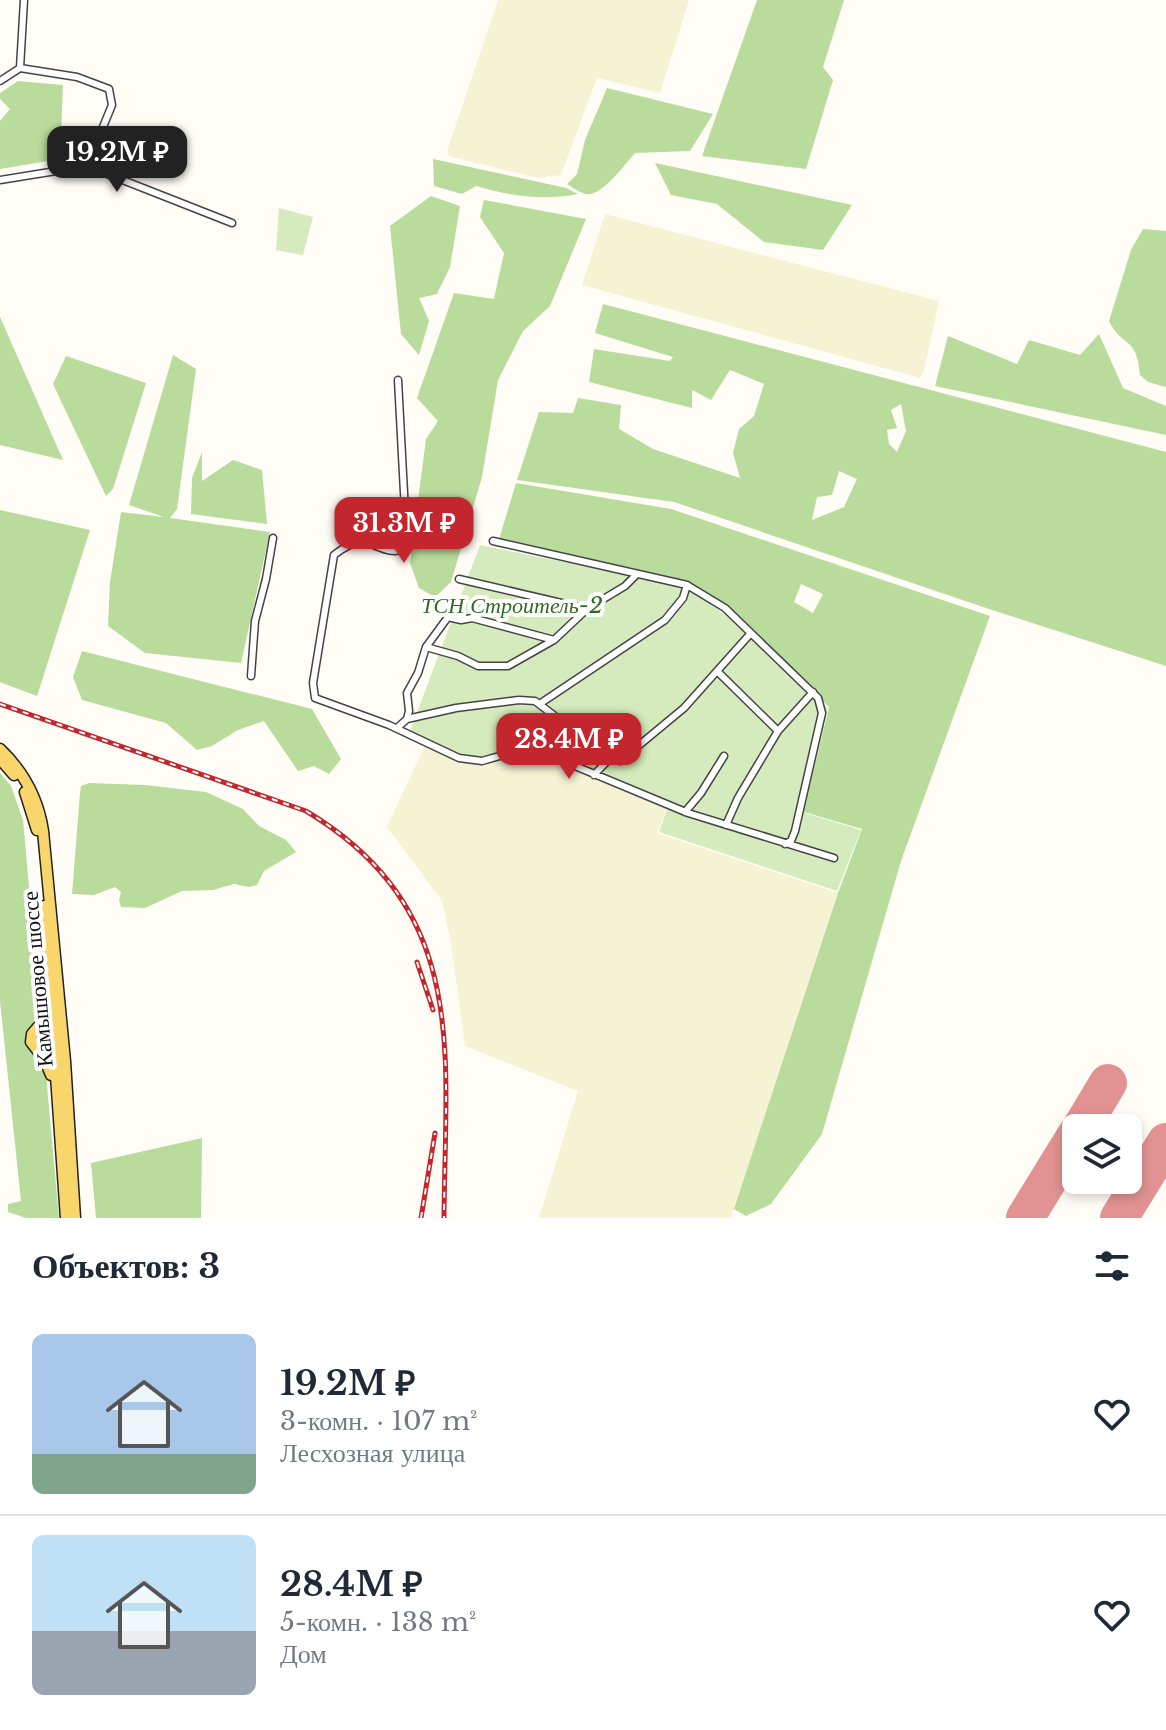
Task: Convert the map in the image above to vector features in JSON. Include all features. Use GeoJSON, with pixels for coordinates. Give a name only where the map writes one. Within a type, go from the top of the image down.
{"type":"FeatureCollection","features":[{"type":"Feature","properties":{"kind":"main road","name":"Камышовое шоссе"},"geometry":{"type":"LineString","coordinates":[[0,749],[23,776],[40,811],[46,847],[75,1218]]}},
{"type":"Feature","properties":{"kind":"main road","name":"Камышовое шоссе"},"geometry":{"type":"LineString","coordinates":[[0,759],[26,794],[38,836],[66,1218]]}},
{"type":"Feature","properties":{"kind":"main road"},"geometry":{"type":"LineString","coordinates":[[58,1100],[45,1060],[31,1042],[32,1034],[38,1027],[50,1026],[58,1031],[59,1050],[65,1061]]}},
{"type":"Feature","properties":{"kind":"street"},"geometry":{"type":"LineString","coordinates":[[20,68],[24,0]]}},
{"type":"Feature","properties":{"kind":"street"},"geometry":{"type":"LineString","coordinates":[[0,81],[20,68],[77,77],[109,89],[112,105],[87,166]]}},
{"type":"Feature","properties":{"kind":"street"},"geometry":{"type":"LineString","coordinates":[[0,180],[87,166],[232,223]]}},
{"type":"Feature","properties":{"kind":"street"},"geometry":{"type":"LineString","coordinates":[[398,380],[407,549],[397,552],[363,541],[352,541],[334,555],[313,683],[315,698],[397,728],[459,758],[482,761],[524,749],[533,750],[685,812],[834,858]]}},
{"type":"Feature","properties":{"kind":"street"},"geometry":{"type":"LineString","coordinates":[[251,676],[255,621],[273,538]]}},
{"type":"Feature","properties":{"kind":"street"},"geometry":{"type":"LineString","coordinates":[[493,541],[687,585],[725,608],[813,692],[821,703],[822,713],[795,831],[791,841],[785,844]]}},
{"type":"Feature","properties":{"kind":"street"},"geometry":{"type":"LineString","coordinates":[[426,647],[458,656],[478,666],[508,666],[554,640],[587,609],[625,586],[636,575]]}},
{"type":"Feature","properties":{"kind":"street"},"geometry":{"type":"LineString","coordinates":[[459,579],[587,609]]}},
{"type":"Feature","properties":{"kind":"street"},"geometry":{"type":"LineString","coordinates":[[397,728],[407,719],[519,700],[541,703],[665,620],[675,610],[687,585]]}},
{"type":"Feature","properties":{"kind":"street"},"geometry":{"type":"LineString","coordinates":[[407,719],[407,693],[418,673],[426,647],[448,617],[461,620],[472,618],[554,640]]}},
{"type":"Feature","properties":{"kind":"street"},"geometry":{"type":"LineString","coordinates":[[541,703],[546,712],[616,761],[628,756],[684,708],[751,633]]}},
{"type":"Feature","properties":{"kind":"street"},"geometry":{"type":"LineString","coordinates":[[718,672],[778,731]]}},
{"type":"Feature","properties":{"kind":"street"},"geometry":{"type":"LineString","coordinates":[[726,825],[738,798],[778,731],[813,692]]}},
{"type":"Feature","properties":{"kind":"street"},"geometry":{"type":"LineString","coordinates":[[685,812],[724,756]]}},
{"type":"Feature","properties":{"kind":"street"},"geometry":{"type":"LineString","coordinates":[[594,775],[610,758]]}},
{"type":"Feature","properties":{"kind":"shaded area"},"geometry":{"type":"Polygon","coordinates":[[[498,0],[689,0],[660,93],[597,78],[561,175],[538,178],[448,156],[448,148],[498,0]]]}},
{"type":"Feature","properties":{"kind":"shaded area"},"geometry":{"type":"Polygon","coordinates":[[[605,214],[939,301],[924,371],[920,378],[582,285],[605,214]]]}},
{"type":"Feature","properties":{"kind":"shaded area"},"geometry":{"type":"Polygon","coordinates":[[[428,739],[533,744],[668,804],[657,833],[838,893],[731,1218],[539,1218],[578,1091],[465,1046],[442,901],[387,827],[428,739]]]}},
{"type":"Feature","properties":{"kind":"green space"},"geometry":{"type":"Polygon","coordinates":[[[757,0],[844,0],[823,67],[833,80],[806,169],[702,156],[757,0]]]}},
{"type":"Feature","properties":{"kind":"green space"},"geometry":{"type":"Polygon","coordinates":[[[18,81],[63,85],[60,159],[0,169],[0,121],[10,109],[0,99],[0,93],[18,81]]]}},
{"type":"Feature","properties":{"kind":"green space"},"geometry":{"type":"Polygon","coordinates":[[[607,88],[713,114],[690,151],[635,153],[605,186],[585,194],[567,184],[577,174],[585,140],[607,88]]]}},
{"type":"Feature","properties":{"kind":"green space"},"geometry":{"type":"Polygon","coordinates":[[[433,159],[566,188],[578,194],[526,196],[476,186],[462,194],[434,186],[433,159]]]}},
{"type":"Feature","properties":{"kind":"green space"},"geometry":{"type":"Polygon","coordinates":[[[655,163],[852,205],[823,250],[764,242],[717,204],[671,195],[655,163]]]}},
{"type":"Feature","properties":{"kind":"green space"},"geometry":{"type":"Polygon","coordinates":[[[431,196],[460,206],[450,267],[437,294],[419,298],[429,321],[419,355],[401,334],[390,226],[431,196]]]}},
{"type":"Feature","properties":{"kind":"green space"},"geometry":{"type":"Polygon","coordinates":[[[484,200],[586,219],[550,306],[523,331],[498,380],[482,477],[451,582],[435,597],[419,588],[410,563],[426,439],[438,421],[417,398],[454,293],[494,299],[504,253],[480,217],[484,200]]]}},
{"type":"Feature","properties":{"kind":"green space"},"geometry":{"type":"Polygon","coordinates":[[[279,208],[313,217],[303,255],[276,250],[279,208]]]}},
{"type":"Feature","properties":{"kind":"green space"},"geometry":{"type":"Polygon","coordinates":[[[1143,229],[1166,231],[1166,387],[1148,382],[1140,375],[1136,353],[1109,321],[1131,250],[1143,229]]]}},
{"type":"Feature","properties":{"kind":"green space"},"geometry":{"type":"Polygon","coordinates":[[[603,304],[1166,452],[1166,666],[674,502],[517,480],[539,412],[573,413],[578,398],[621,405],[619,429],[653,449],[740,478],[733,453],[739,429],[754,416],[764,384],[730,370],[711,400],[692,390],[692,408],[589,382],[594,349],[670,361],[673,357],[595,333],[603,304]],[[901,404],[891,410],[897,428],[887,430],[889,444],[897,452],[906,431],[901,404]],[[839,471],[832,495],[817,497],[812,520],[844,507],[857,479],[839,471]]]}},
{"type":"Feature","properties":{"kind":"green space"},"geometry":{"type":"Polygon","coordinates":[[[0,317],[63,460],[0,445],[0,317]]]}},
{"type":"Feature","properties":{"kind":"green space"},"geometry":{"type":"Polygon","coordinates":[[[1099,334],[1123,388],[1166,406],[1166,435],[935,386],[948,336],[1017,364],[1029,340],[1080,355],[1099,334]]]}},
{"type":"Feature","properties":{"kind":"green space"},"geometry":{"type":"Polygon","coordinates":[[[173,355],[196,369],[177,509],[170,518],[270,532],[241,663],[145,653],[108,626],[110,582],[121,512],[164,517],[129,505],[173,355]]]}},
{"type":"Feature","properties":{"kind":"green space"},"geometry":{"type":"Polygon","coordinates":[[[66,356],[146,383],[113,489],[106,496],[53,384],[66,356]]]}},
{"type":"Feature","properties":{"kind":"green space"},"geometry":{"type":"Polygon","coordinates":[[[202,452],[202,481],[233,460],[262,470],[267,524],[191,514],[192,478],[202,452]]]}},
{"type":"Feature","properties":{"kind":"green space"},"geometry":{"type":"Polygon","coordinates":[[[516,483],[671,509],[990,616],[901,861],[822,1134],[771,1204],[746,1216],[734,1209],[862,829],[804,812],[829,707],[751,633],[687,585],[497,546],[516,483]],[[801,584],[794,602],[813,613],[823,594],[801,584]]]}},
{"type":"Feature","properties":{"kind":"green space"},"geometry":{"type":"Polygon","coordinates":[[[0,510],[90,530],[37,696],[0,682],[0,510]]]}},
{"type":"Feature","properties":{"kind":"green space","name":"ТСН Строитель-2"},"geometry":{"type":"Polygon","coordinates":[[[480,545],[634,576],[588,607],[526,657],[496,666],[478,665],[478,668],[514,665],[528,658],[637,576],[688,587],[749,633],[828,708],[805,813],[861,830],[837,891],[659,832],[669,804],[596,774],[611,757],[547,711],[540,701],[518,699],[493,703],[540,704],[545,712],[608,758],[594,774],[554,755],[529,749],[486,759],[465,759],[410,731],[480,545]]]}},
{"type":"Feature","properties":{"kind":"green space"},"geometry":{"type":"Polygon","coordinates":[[[82,651],[312,709],[341,759],[329,774],[314,766],[298,771],[264,721],[197,750],[166,723],[82,700],[73,677],[82,651]]]}},
{"type":"Feature","properties":{"kind":"green space"},"geometry":{"type":"Polygon","coordinates":[[[0,773],[11,786],[23,820],[59,1218],[26,1218],[8,1212],[8,1204],[21,1201],[0,1001],[0,773]]]}},
{"type":"Feature","properties":{"kind":"green space"},"geometry":{"type":"Polygon","coordinates":[[[89,783],[206,792],[243,809],[259,826],[286,840],[296,852],[264,871],[257,885],[234,884],[213,890],[182,891],[145,908],[121,907],[121,892],[115,887],[94,895],[72,894],[81,786],[89,783]]]}},
{"type":"Feature","properties":{"kind":"green space"},"geometry":{"type":"Polygon","coordinates":[[[202,1138],[201,1218],[96,1218],[91,1163],[202,1138]]]}},
{"type":"Feature","properties":{"kind":"runway"},"geometry":{"type":"LineString","coordinates":[[1089,1114],[1108,1083]]}},
{"type":"Feature","properties":{"kind":"runway"},"geometry":{"type":"LineString","coordinates":[[1119,1218],[1166,1142]]}},
{"type":"Feature","properties":{"kind":"runway"},"geometry":{"type":"LineString","coordinates":[[1025,1218],[1062,1158]]}},
{"type":"Feature","properties":{"kind":"railway"},"geometry":{"type":"LineString","coordinates":[[0,704],[306,811],[359,850],[397,893],[422,940],[437,990],[444,1043],[446,1099],[444,1218]]}},
{"type":"Feature","properties":{"kind":"railway"},"geometry":{"type":"LineString","coordinates":[[417,962],[433,1010]]}},
{"type":"Feature","properties":{"kind":"railway"},"geometry":{"type":"LineString","coordinates":[[421,1218],[435,1133]]}}]}
